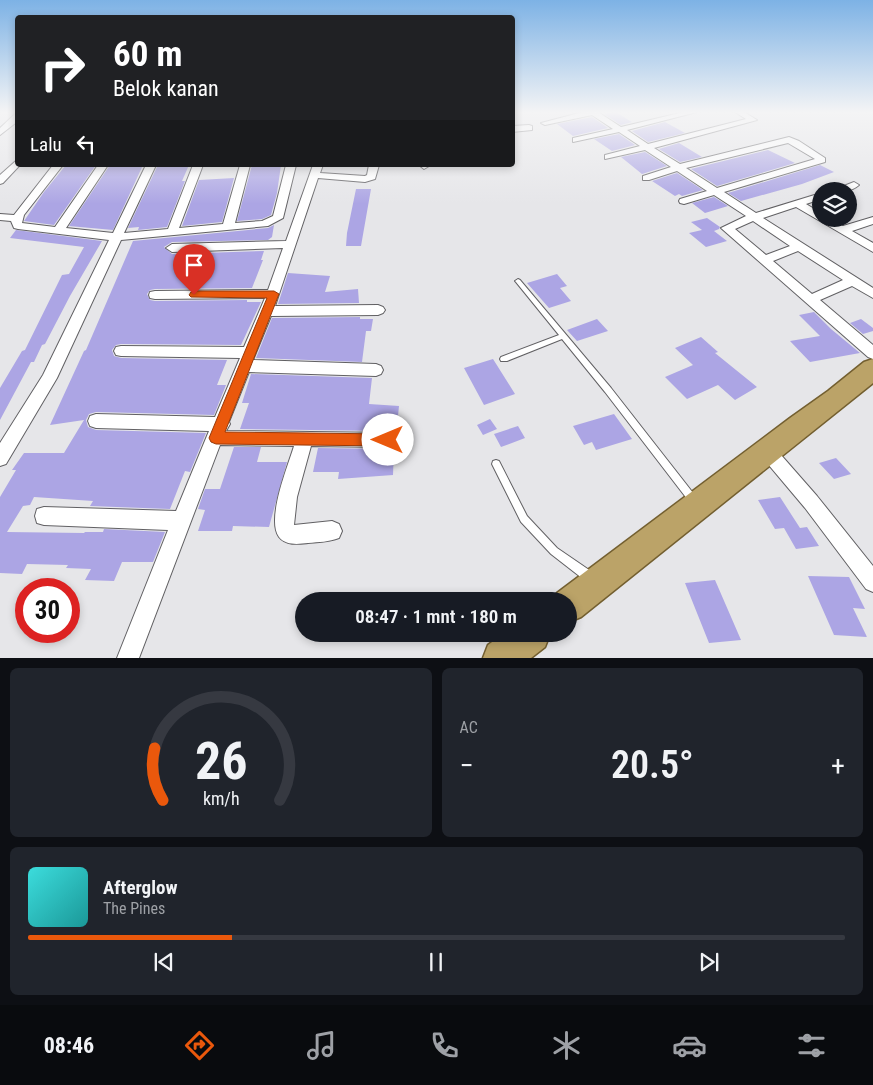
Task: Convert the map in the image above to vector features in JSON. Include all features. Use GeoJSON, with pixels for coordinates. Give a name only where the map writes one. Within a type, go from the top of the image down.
{"type":"FeatureCollection","features":[{"type":"Feature","properties":{"kind":"highway"},"geometry":{"type":"LineString","coordinates":[[577,599],[768,452],[869,379]]}},
{"type":"Feature","properties":{"kind":"highway"},"geometry":{"type":"LineString","coordinates":[[501,658],[522,642]]}},
{"type":"Feature","properties":{"kind":"street"},"geometry":{"type":"LineString","coordinates":[[640,143],[873,294]]}},
{"type":"Feature","properties":{"kind":"street"},"geometry":{"type":"LineString","coordinates":[[608,157],[663,143]]}},
{"type":"Feature","properties":{"kind":"street"},"geometry":{"type":"LineString","coordinates":[[646,178],[778,143]]}},
{"type":"Feature","properties":{"kind":"street"},"geometry":{"type":"LineString","coordinates":[[684,201],[822,160],[795,143]]}},
{"type":"Feature","properties":{"kind":"street"},"geometry":{"type":"LineString","coordinates":[[0,181],[15,165]]}},
{"type":"Feature","properties":{"kind":"street"},"geometry":{"type":"LineString","coordinates":[[56,167],[18,218],[16,222],[18,226],[115,237],[264,224],[278,218],[291,167]]}},
{"type":"Feature","properties":{"kind":"street"},"geometry":{"type":"LineString","coordinates":[[58,231],[102,167]]}},
{"type":"Feature","properties":{"kind":"street"},"geometry":{"type":"LineString","coordinates":[[0,458],[45,386],[150,167]]}},
{"type":"Feature","properties":{"kind":"street"},"geometry":{"type":"LineString","coordinates":[[172,232],[197,167]]}},
{"type":"Feature","properties":{"kind":"street"},"geometry":{"type":"LineString","coordinates":[[228,227],[244,167]]}},
{"type":"Feature","properties":{"kind":"street"},"geometry":{"type":"LineString","coordinates":[[128,658],[181,521],[274,294],[317,170],[365,179],[372,177],[374,167]]}},
{"type":"Feature","properties":{"kind":"street"},"geometry":{"type":"LineString","coordinates":[[812,199],[754,217],[727,228],[873,353]]}},
{"type":"Feature","properties":{"kind":"street"},"geometry":{"type":"LineString","coordinates":[[798,204],[812,212]]}},
{"type":"Feature","properties":{"kind":"street"},"geometry":{"type":"LineString","coordinates":[[0,217],[18,218]]}},
{"type":"Feature","properties":{"kind":"street"},"geometry":{"type":"LineString","coordinates":[[844,230],[873,220]]}},
{"type":"Feature","properties":{"kind":"street"},"geometry":{"type":"LineString","coordinates":[[838,227],[873,248]]}},
{"type":"Feature","properties":{"kind":"street"},"geometry":{"type":"LineString","coordinates":[[172,248],[291,244]]}},
{"type":"Feature","properties":{"kind":"street"},"geometry":{"type":"LineString","coordinates":[[764,260],[800,246]]}},
{"type":"Feature","properties":{"kind":"street"},"geometry":{"type":"LineString","coordinates":[[811,299],[852,280]]}},
{"type":"Feature","properties":{"kind":"street"},"geometry":{"type":"LineString","coordinates":[[155,295],[274,294]]}},
{"type":"Feature","properties":{"kind":"street"},"geometry":{"type":"LineString","coordinates":[[267,311],[378,310]]}},
{"type":"Feature","properties":{"kind":"street"},"geometry":{"type":"LineString","coordinates":[[121,351],[376,370]]}},
{"type":"Feature","properties":{"kind":"street"},"geometry":{"type":"LineString","coordinates":[[96,421],[304,440],[388,440]]}},
{"type":"Feature","properties":{"kind":"street"},"geometry":{"type":"LineString","coordinates":[[304,440],[286,511],[285,528],[294,535],[332,531]]}},
{"type":"Feature","properties":{"kind":"street"},"geometry":{"type":"LineString","coordinates":[[768,452],[811,502],[873,582]]}},
{"type":"Feature","properties":{"kind":"street"},"geometry":{"type":"LineString","coordinates":[[44,516],[181,521]]}},
{"type":"Feature","properties":{"kind":"lane"},"geometry":{"type":"LineString","coordinates":[[518,281],[698,506]]}},
{"type":"Feature","properties":{"kind":"lane"},"geometry":{"type":"LineString","coordinates":[[504,359],[563,336]]}},
{"type":"Feature","properties":{"kind":"lane"},"geometry":{"type":"LineString","coordinates":[[496,464],[524,519],[554,551],[598,583]]}},
{"type":"Feature","properties":{"kind":"building"},"geometry":{"type":"Polygon","coordinates":[[[600,143],[632,143],[635,145],[612,151],[600,143]]]}},
{"type":"Feature","properties":{"kind":"building"},"geometry":{"type":"Polygon","coordinates":[[[679,143],[702,157],[680,162],[659,149],[679,143]]]}},
{"type":"Feature","properties":{"kind":"building"},"geometry":{"type":"Polygon","coordinates":[[[768,150],[795,163],[717,186],[691,169],[768,150]]]}},
{"type":"Feature","properties":{"kind":"building"},"geometry":{"type":"Polygon","coordinates":[[[645,152],[667,166],[642,174],[621,157],[645,152]]]}},
{"type":"Feature","properties":{"kind":"building"},"geometry":{"type":"Polygon","coordinates":[[[820,165],[834,172],[802,184],[741,201],[728,193],[820,165]]]}},
{"type":"Feature","properties":{"kind":"building"},"geometry":{"type":"Polygon","coordinates":[[[64,167],[95,167],[54,225],[24,221],[64,167]]]}},
{"type":"Feature","properties":{"kind":"building"},"geometry":{"type":"Polygon","coordinates":[[[109,167],[142,167],[113,230],[69,226],[109,167]]]}},
{"type":"Feature","properties":{"kind":"building"},"geometry":{"type":"Polygon","coordinates":[[[157,167],[188,167],[182,181],[185,181],[167,227],[138,230],[139,227],[128,228],[157,167]]]}},
{"type":"Feature","properties":{"kind":"building"},"geometry":{"type":"Polygon","coordinates":[[[251,167],[281,167],[277,193],[271,215],[262,219],[237,221],[251,167]]]}},
{"type":"Feature","properties":{"kind":"building"},"geometry":{"type":"Polygon","coordinates":[[[677,173],[703,190],[675,196],[652,181],[677,173]]]}},
{"type":"Feature","properties":{"kind":"building"},"geometry":{"type":"Polygon","coordinates":[[[234,178],[222,222],[182,226],[199,180],[234,178]]]}},
{"type":"Feature","properties":{"kind":"building"},"geometry":{"type":"Polygon","coordinates":[[[356,189],[371,189],[361,246],[346,246],[347,233],[356,189]]]}},
{"type":"Feature","properties":{"kind":"building"},"geometry":{"type":"Polygon","coordinates":[[[714,197],[728,206],[705,213],[692,203],[714,197]]]}},
{"type":"Feature","properties":{"kind":"building"},"geometry":{"type":"Polygon","coordinates":[[[707,218],[720,227],[714,231],[727,241],[706,247],[689,233],[702,230],[691,222],[707,218]]]}},
{"type":"Feature","properties":{"kind":"building"},"geometry":{"type":"Polygon","coordinates":[[[274,225],[272,237],[268,240],[172,242],[164,247],[172,254],[264,251],[261,260],[263,260],[252,288],[155,289],[150,290],[147,294],[150,300],[155,301],[247,300],[247,302],[261,302],[241,345],[121,344],[116,345],[112,350],[114,356],[121,358],[227,360],[217,385],[226,385],[214,415],[96,412],[89,414],[86,420],[88,427],[96,430],[206,433],[190,472],[185,471],[170,509],[90,506],[93,501],[34,497],[30,505],[23,506],[7,532],[84,533],[103,532],[104,529],[165,532],[153,562],[122,562],[114,581],[85,580],[91,569],[66,568],[68,565],[27,564],[22,574],[0,573],[0,497],[16,470],[12,470],[24,453],[64,453],[84,420],[50,425],[86,350],[133,241],[268,228],[274,225]]]}},
{"type":"Feature","properties":{"kind":"building"},"geometry":{"type":"Polygon","coordinates":[[[16,230],[102,241],[45,344],[42,345],[34,362],[31,362],[0,420],[0,388],[22,351],[25,350],[62,275],[69,274],[84,247],[10,238],[16,230]]]}},
{"type":"Feature","properties":{"kind":"building"},"geometry":{"type":"Polygon","coordinates":[[[288,273],[330,276],[325,292],[358,289],[359,303],[278,304],[288,273]]]}},
{"type":"Feature","properties":{"kind":"building"},"geometry":{"type":"Polygon","coordinates":[[[557,274],[567,286],[560,288],[571,301],[549,308],[527,283],[557,274]]]}},
{"type":"Feature","properties":{"kind":"building"},"geometry":{"type":"Polygon","coordinates":[[[814,312],[860,353],[810,362],[790,341],[820,336],[799,315],[814,312]]]}},
{"type":"Feature","properties":{"kind":"building"},"geometry":{"type":"Polygon","coordinates":[[[360,317],[360,319],[373,319],[371,331],[366,331],[362,362],[256,358],[272,318],[360,317]]]}},
{"type":"Feature","properties":{"kind":"building"},"geometry":{"type":"Polygon","coordinates":[[[597,319],[608,331],[577,341],[567,330],[597,319]]]}},
{"type":"Feature","properties":{"kind":"building"},"geometry":{"type":"Polygon","coordinates":[[[861,319],[873,328],[873,331],[863,334],[850,323],[861,319]]]}},
{"type":"Feature","properties":{"kind":"building"},"geometry":{"type":"Polygon","coordinates":[[[701,337],[718,352],[715,353],[757,387],[735,400],[718,385],[687,399],[665,377],[693,365],[675,348],[701,337]]]}},
{"type":"Feature","properties":{"kind":"building"},"geometry":{"type":"Polygon","coordinates":[[[493,359],[515,394],[484,405],[464,368],[493,359]]]}},
{"type":"Feature","properties":{"kind":"building"},"geometry":{"type":"Polygon","coordinates":[[[251,374],[372,378],[369,404],[399,406],[396,435],[388,431],[240,429],[249,403],[242,403],[251,374]]]}},
{"type":"Feature","properties":{"kind":"building"},"geometry":{"type":"Polygon","coordinates":[[[614,414],[632,439],[596,450],[592,442],[584,445],[573,426],[614,414]]]}},
{"type":"Feature","properties":{"kind":"building"},"geometry":{"type":"Polygon","coordinates":[[[490,419],[497,429],[483,435],[477,425],[490,419]]]}},
{"type":"Feature","properties":{"kind":"building"},"geometry":{"type":"Polygon","coordinates":[[[518,426],[525,438],[501,447],[494,434],[518,426]]]}},
{"type":"Feature","properties":{"kind":"building"},"geometry":{"type":"Polygon","coordinates":[[[234,447],[261,447],[257,462],[287,462],[269,527],[233,526],[232,531],[198,531],[205,510],[198,509],[205,489],[220,489],[234,447]]]}},
{"type":"Feature","properties":{"kind":"building"},"geometry":{"type":"Polygon","coordinates":[[[394,447],[393,475],[338,479],[339,472],[313,472],[318,448],[388,449],[394,447]]]}},
{"type":"Feature","properties":{"kind":"building"},"geometry":{"type":"Polygon","coordinates":[[[836,458],[851,474],[834,479],[819,463],[836,458]]]}},
{"type":"Feature","properties":{"kind":"building"},"geometry":{"type":"Polygon","coordinates":[[[780,497],[800,528],[807,527],[819,546],[796,549],[784,528],[775,529],[758,500],[780,497]]]}},
{"type":"Feature","properties":{"kind":"building"},"geometry":{"type":"Polygon","coordinates":[[[808,576],[849,577],[865,609],[853,608],[867,637],[834,635],[808,576]]]}},
{"type":"Feature","properties":{"kind":"building"},"geometry":{"type":"Polygon","coordinates":[[[715,580],[741,640],[709,643],[685,583],[715,580]]]}},
{"type":"Feature","properties":{"kind":"route"},"geometry":{"type":"LineString","coordinates":[[194,295],[274,294],[216,438],[388,440]]}}]}
